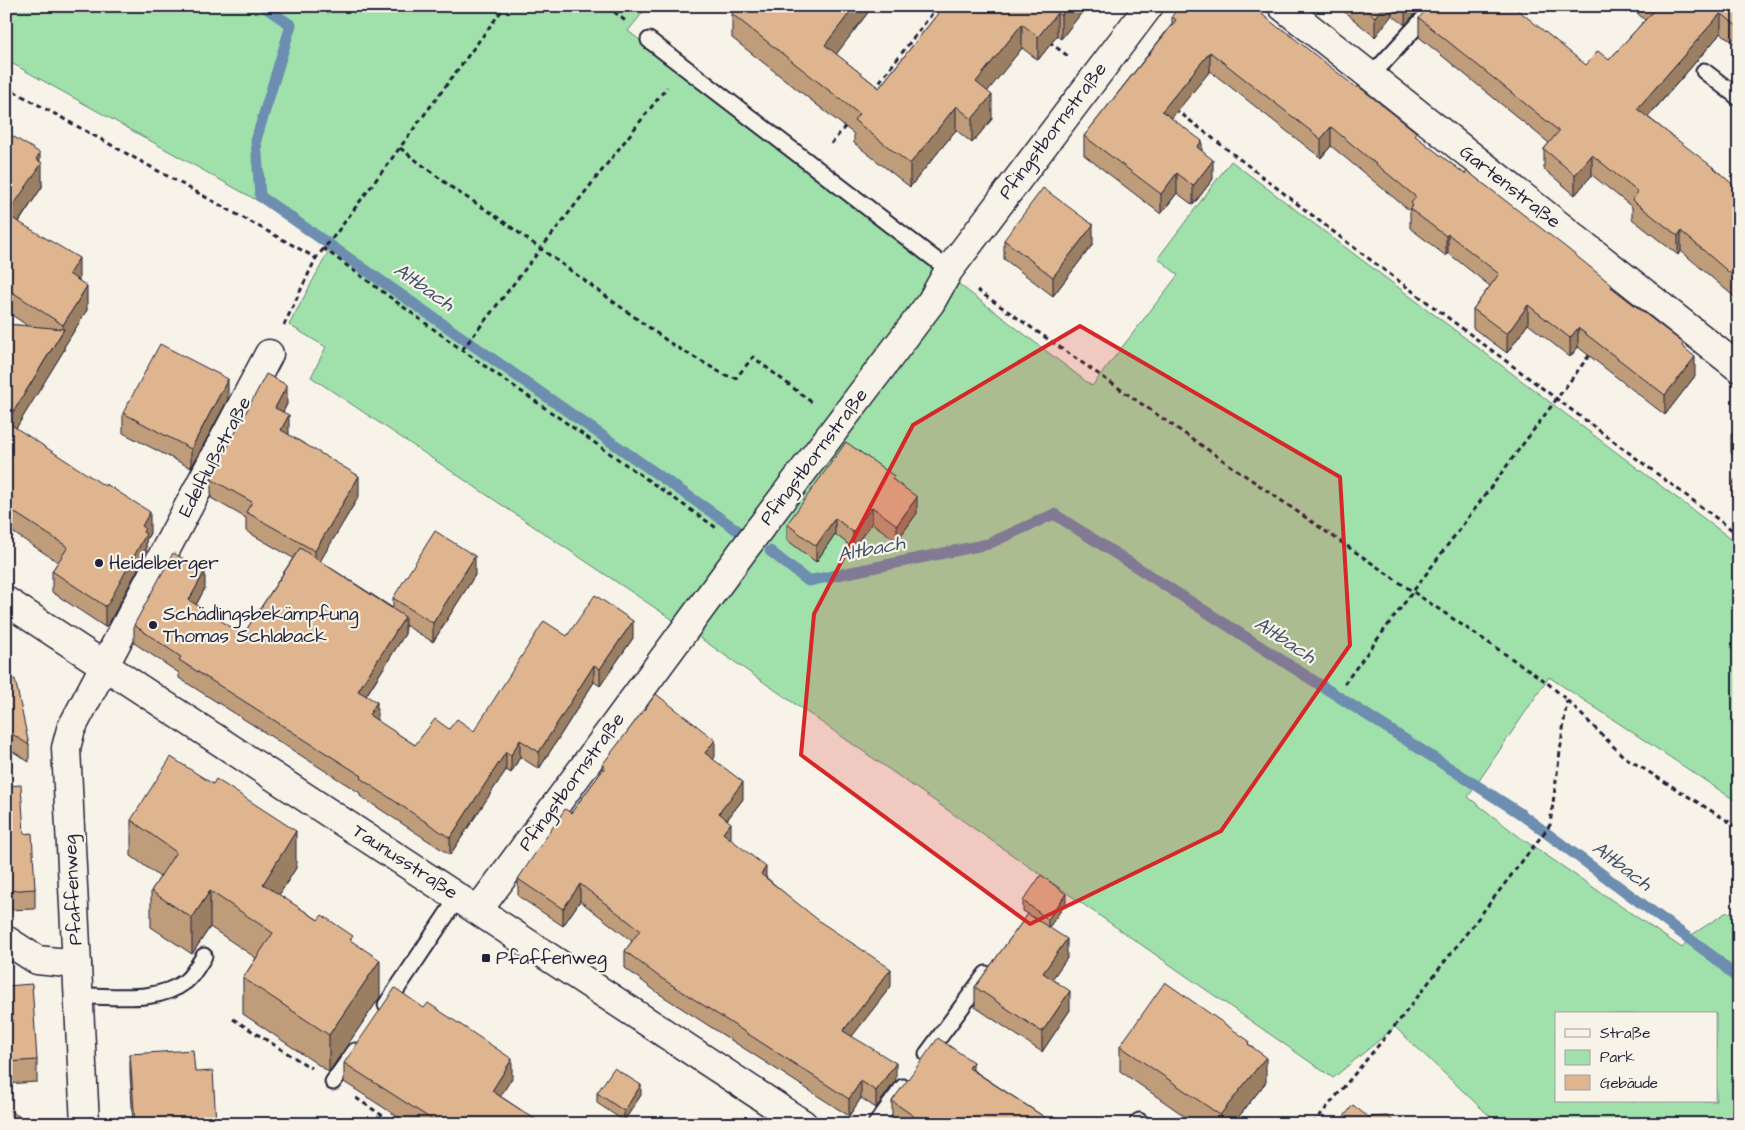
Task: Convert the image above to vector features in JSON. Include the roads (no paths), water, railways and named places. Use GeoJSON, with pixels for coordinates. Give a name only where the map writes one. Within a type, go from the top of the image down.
{"type":"FeatureCollection","features":[{"type":"Feature","properties":{"kind":"street","name":"Pfingstbornstraße"},"geometry":{"type":"LineString","coordinates":[[469,902],[840,423],[931,302],[949,270],[1094,76],[1149,6]]}},
{"type":"Feature","properties":{"kind":"street","name":"Gartenstraße"},"geometry":{"type":"LineString","coordinates":[[1282,6],[1739,368]]}},
{"type":"Feature","properties":{"kind":"street","name":"Edelflußstraße"},"geometry":{"type":"LineString","coordinates":[[106,665],[269,354]]}},
{"type":"Feature","properties":{"kind":"street","name":"Taunusstraße"},"geometry":{"type":"LineString","coordinates":[[6,601],[469,902],[803,1124]]}},
{"type":"Feature","properties":{"kind":"street","name":"Pfaffenweg"},"geometry":{"type":"LineString","coordinates":[[85,1124],[66,748],[71,728],[106,665]]}},
{"type":"Feature","properties":{"kind":"street"},"geometry":{"type":"LineString","coordinates":[[6,940],[37,960],[77,964]]}},
{"type":"Feature","properties":{"kind":"lane"},"geometry":{"type":"LineString","coordinates":[[1371,76],[1435,6]]}},
{"type":"Feature","properties":{"kind":"lane"},"geometry":{"type":"LineString","coordinates":[[649,40],[949,270]]}},
{"type":"Feature","properties":{"kind":"lane"},"geometry":{"type":"LineString","coordinates":[[1704,71],[1739,98]]}},
{"type":"Feature","properties":{"kind":"lane"},"geometry":{"type":"LineString","coordinates":[[377,1018],[469,902]]}},
{"type":"Feature","properties":{"kind":"lane"},"geometry":{"type":"LineString","coordinates":[[78,996],[146,996],[166,993],[187,981],[204,956]]}},
{"type":"Feature","properties":{"kind":"lane"},"geometry":{"type":"LineString","coordinates":[[876,1124],[994,964]]}},
{"type":"Feature","properties":{"kind":"lane"},"geometry":{"type":"LineString","coordinates":[[333,1082],[361,1042]]}},
{"type":"Feature","properties":{"kind":"lane"},"geometry":{"type":"LineString","coordinates":[[1137,1124],[1139,1121],[1143,1124]]}},
{"type":"Feature","properties":{"kind":"waterway","name":"Altbach"},"geometry":{"type":"LineString","coordinates":[[263,6],[291,25],[256,140],[260,196],[737,530]]}},
{"type":"Feature","properties":{"kind":"waterway","name":"Altbach"},"geometry":{"type":"LineString","coordinates":[[770,551],[808,581],[988,544],[1054,514],[1518,812],[1715,958],[1739,980]]}},
{"type":"Feature","properties":{"kind":"place","name":"Heidelberger"},"geometry":{"type":"Point","coordinates":[99,563]}},
{"type":"Feature","properties":{"kind":"place","name":"Schädlingsbekämpfung Thomas Schlaback"},"geometry":{"type":"Point","coordinates":[153,625]}},
{"type":"Feature","properties":{"kind":"place","name":"Pfaffenweg"},"geometry":{"type":"Point","coordinates":[486,958]}}]}
